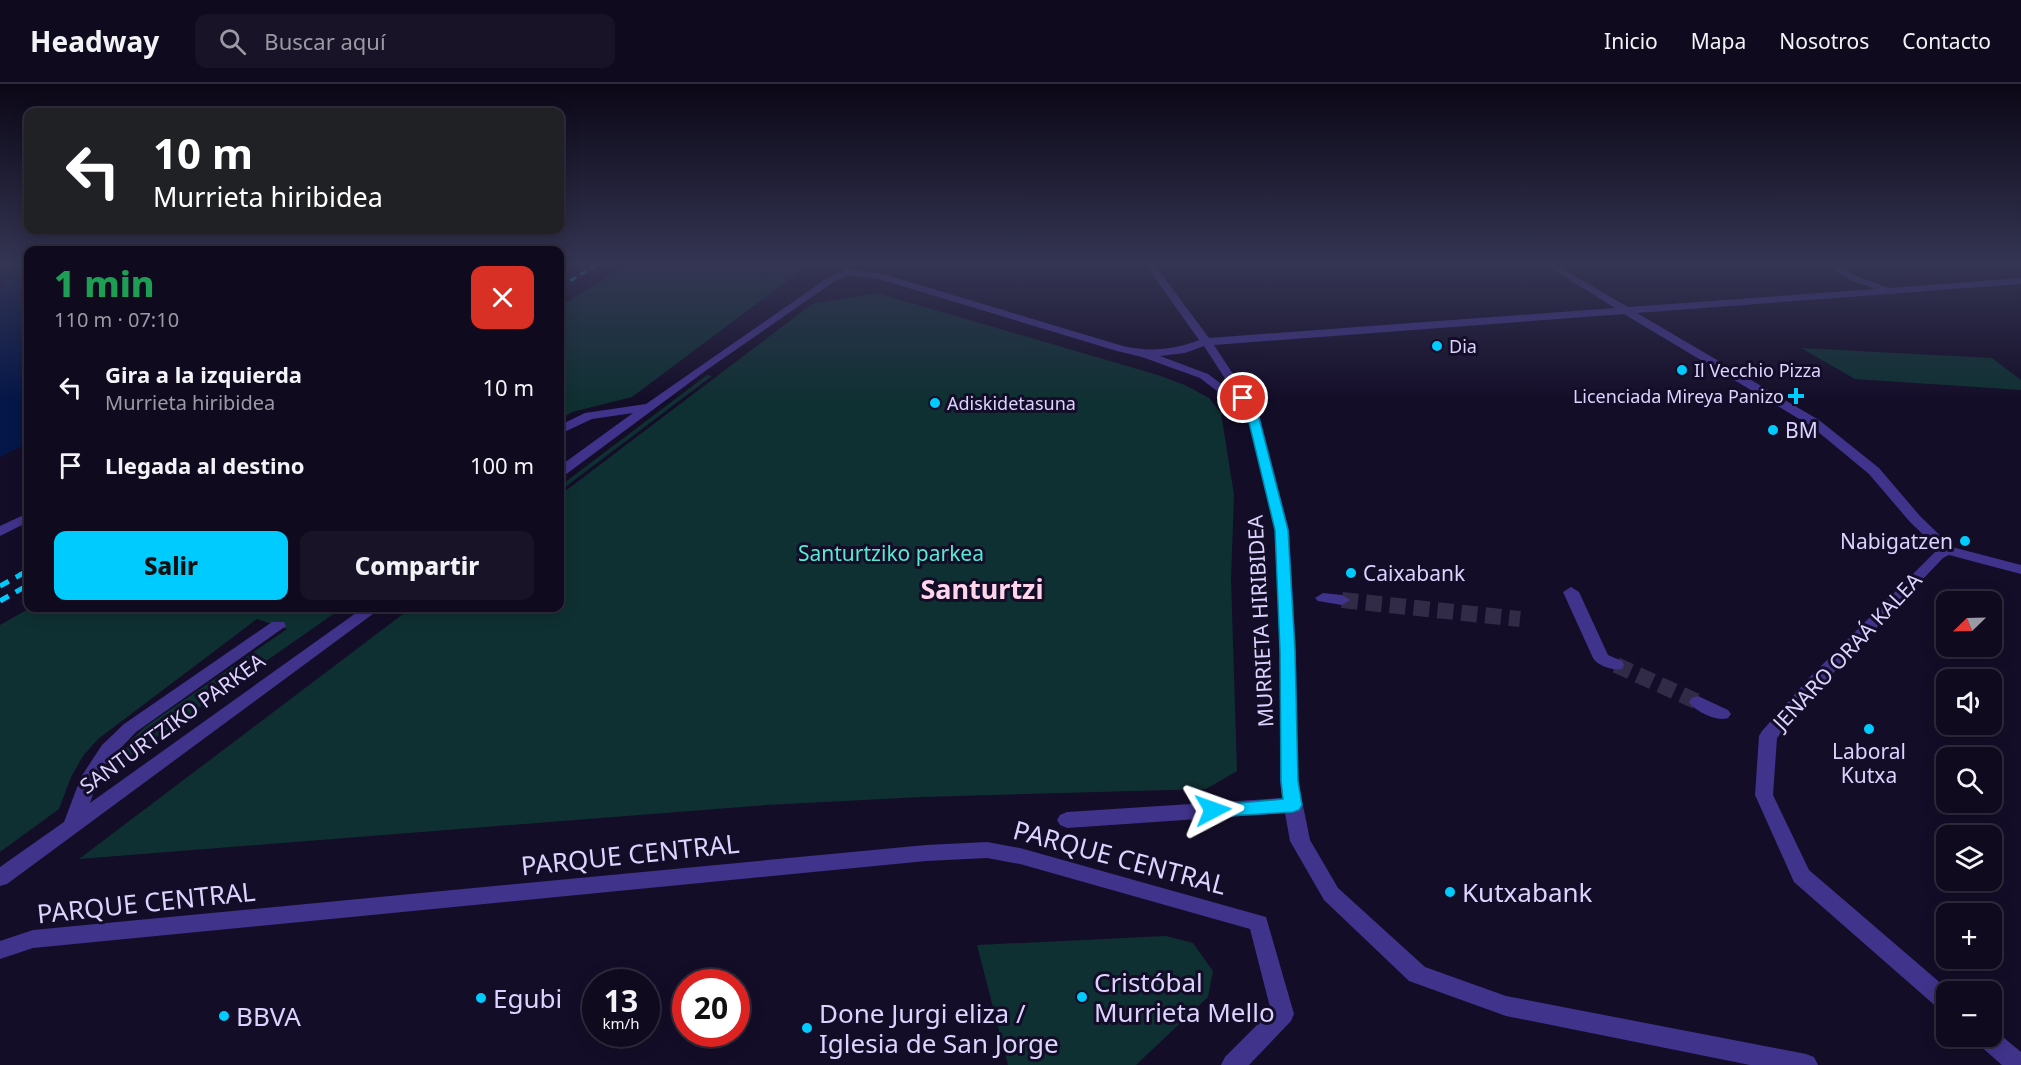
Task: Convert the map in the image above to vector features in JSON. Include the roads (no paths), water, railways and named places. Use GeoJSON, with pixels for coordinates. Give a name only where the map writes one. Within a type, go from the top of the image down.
{"type":"FeatureCollection","features":[{"type":"Feature","properties":{"kind":"street"},"geometry":{"type":"LineString","coordinates":[[564,469],[787,310]]}},
{"type":"Feature","properties":{"kind":"street"},"geometry":{"type":"LineString","coordinates":[[992,310],[1121,349],[1145,354],[1204,376],[1253,414]]}},
{"type":"Feature","properties":{"kind":"street","name":"MURRIETA HIRIBIDEA"},"geometry":{"type":"LineString","coordinates":[[1182,310],[1225,368],[1253,414],[1282,530],[1288,651],[1289,781],[1300,841],[1331,894],[1417,974],[1506,1006],[1806,1065]]}},
{"type":"Feature","properties":{"kind":"street"},"geometry":{"type":"LineString","coordinates":[[1622,310],[1815,423],[1874,471],[1947,550],[2021,570]]}},
{"type":"Feature","properties":{"kind":"street"},"geometry":{"type":"LineString","coordinates":[[1145,354],[1185,350],[1205,342],[1654,310]]}},
{"type":"Feature","properties":{"kind":"street"},"geometry":{"type":"LineString","coordinates":[[564,428],[589,416],[650,406]]}},
{"type":"Feature","properties":{"kind":"street"},"geometry":{"type":"LineString","coordinates":[[0,532],[24,519]]}},
{"type":"Feature","properties":{"kind":"street","name":"JENARO ORAÁ KALEA"},"geometry":{"type":"LineString","coordinates":[[1936,993],[1801,876],[1764,795],[1768,736],[1815,682],[1938,555],[1947,550]]}},
{"type":"Feature","properties":{"kind":"street"},"geometry":{"type":"LineString","coordinates":[[1571,592],[1601,658],[1616,664]]}},
{"type":"Feature","properties":{"kind":"street"},"geometry":{"type":"LineString","coordinates":[[1323,598],[1342,600]]}},
{"type":"Feature","properties":{"kind":"street","name":"SANTURTZIKO PARKEA"},"geometry":{"type":"LineString","coordinates":[[0,878],[367,612]]}},
{"type":"Feature","properties":{"kind":"street"},"geometry":{"type":"LineString","coordinates":[[72,825],[88,783],[108,750],[130,728],[278,626]]}},
{"type":"Feature","properties":{"kind":"street"},"geometry":{"type":"LineString","coordinates":[[1698,702],[1722,714]]}},
{"type":"Feature","properties":{"kind":"street"},"geometry":{"type":"LineString","coordinates":[[1067,820],[1293,805]]}},
{"type":"Feature","properties":{"kind":"street","name":"PARQUE CENTRAL"},"geometry":{"type":"LineString","coordinates":[[0,950],[33,939],[915,854],[987,850],[1020,856],[1259,923],[1283,1014],[1233,1065]]}},
{"type":"Feature","properties":{"kind":"street"},"geometry":{"type":"LineString","coordinates":[[1999,1047],[2019,1065]]}},
{"type":"Feature","properties":{"kind":"water"},"geometry":{"type":"Polygon","coordinates":[[[0,310],[24,310],[24,445],[0,457],[0,310]]]}},
{"type":"Feature","properties":{"kind":"tunnel"},"geometry":{"type":"LineString","coordinates":[[1342,600],[1520,619]]}},
{"type":"Feature","properties":{"kind":"tunnel"},"geometry":{"type":"LineString","coordinates":[[1616,665],[1698,702]]}},
{"type":"Feature","properties":{"kind":"railway"},"geometry":{"type":"LineString","coordinates":[[19,575],[24,572]]}},
{"type":"Feature","properties":{"kind":"railway"},"geometry":{"type":"LineString","coordinates":[[0,586],[22,574]]}},
{"type":"Feature","properties":{"kind":"railway"},"geometry":{"type":"LineString","coordinates":[[0,601],[24,587]]}},
{"type":"Feature","properties":{"kind":"place","name":"Dia"},"geometry":{"type":"Point","coordinates":[1437,346]}},
{"type":"Feature","properties":{"kind":"place","name":"Il Vecchio Pizza"},"geometry":{"type":"Point","coordinates":[1682,370]}},
{"type":"Feature","properties":{"kind":"place","name":"Licenciada Mireya Panizo"},"geometry":{"type":"Point","coordinates":[1796,396]}},
{"type":"Feature","properties":{"kind":"place","name":"Adiskidetasuna"},"geometry":{"type":"Point","coordinates":[935,403]}},
{"type":"Feature","properties":{"kind":"place","name":"BM"},"geometry":{"type":"Point","coordinates":[1773,430]}},
{"type":"Feature","properties":{"kind":"place","name":"Nabigatzen"},"geometry":{"type":"Point","coordinates":[1965,541]}},
{"type":"Feature","properties":{"kind":"place","name":"Caixabank"},"geometry":{"type":"Point","coordinates":[1351,573]}},
{"type":"Feature","properties":{"kind":"place","name":"Laboral Kutxa"},"geometry":{"type":"Point","coordinates":[1869,729]}},
{"type":"Feature","properties":{"kind":"place","name":"Kutxabank"},"geometry":{"type":"Point","coordinates":[1450,892]}},
{"type":"Feature","properties":{"kind":"place","name":"Cristóbal Murrieta Mello"},"geometry":{"type":"Point","coordinates":[1082,997]}},
{"type":"Feature","properties":{"kind":"place","name":"Egubi"},"geometry":{"type":"Point","coordinates":[481,998]}},
{"type":"Feature","properties":{"kind":"place","name":"BBVA"},"geometry":{"type":"Point","coordinates":[224,1016]}},
{"type":"Feature","properties":{"kind":"place","name":"Done Jurgi eliza / Iglesia de San Jorge"},"geometry":{"type":"Point","coordinates":[807,1028]}},
{"type":"Feature","properties":{"kind":"district","name":"Santurtzi"},"geometry":{"type":"Point","coordinates":[982,588]}},
{"type":"Feature","properties":{"kind":"park label","name":"Santurtziko parkea"},"geometry":{"type":"Point","coordinates":[891,553]}}]}
